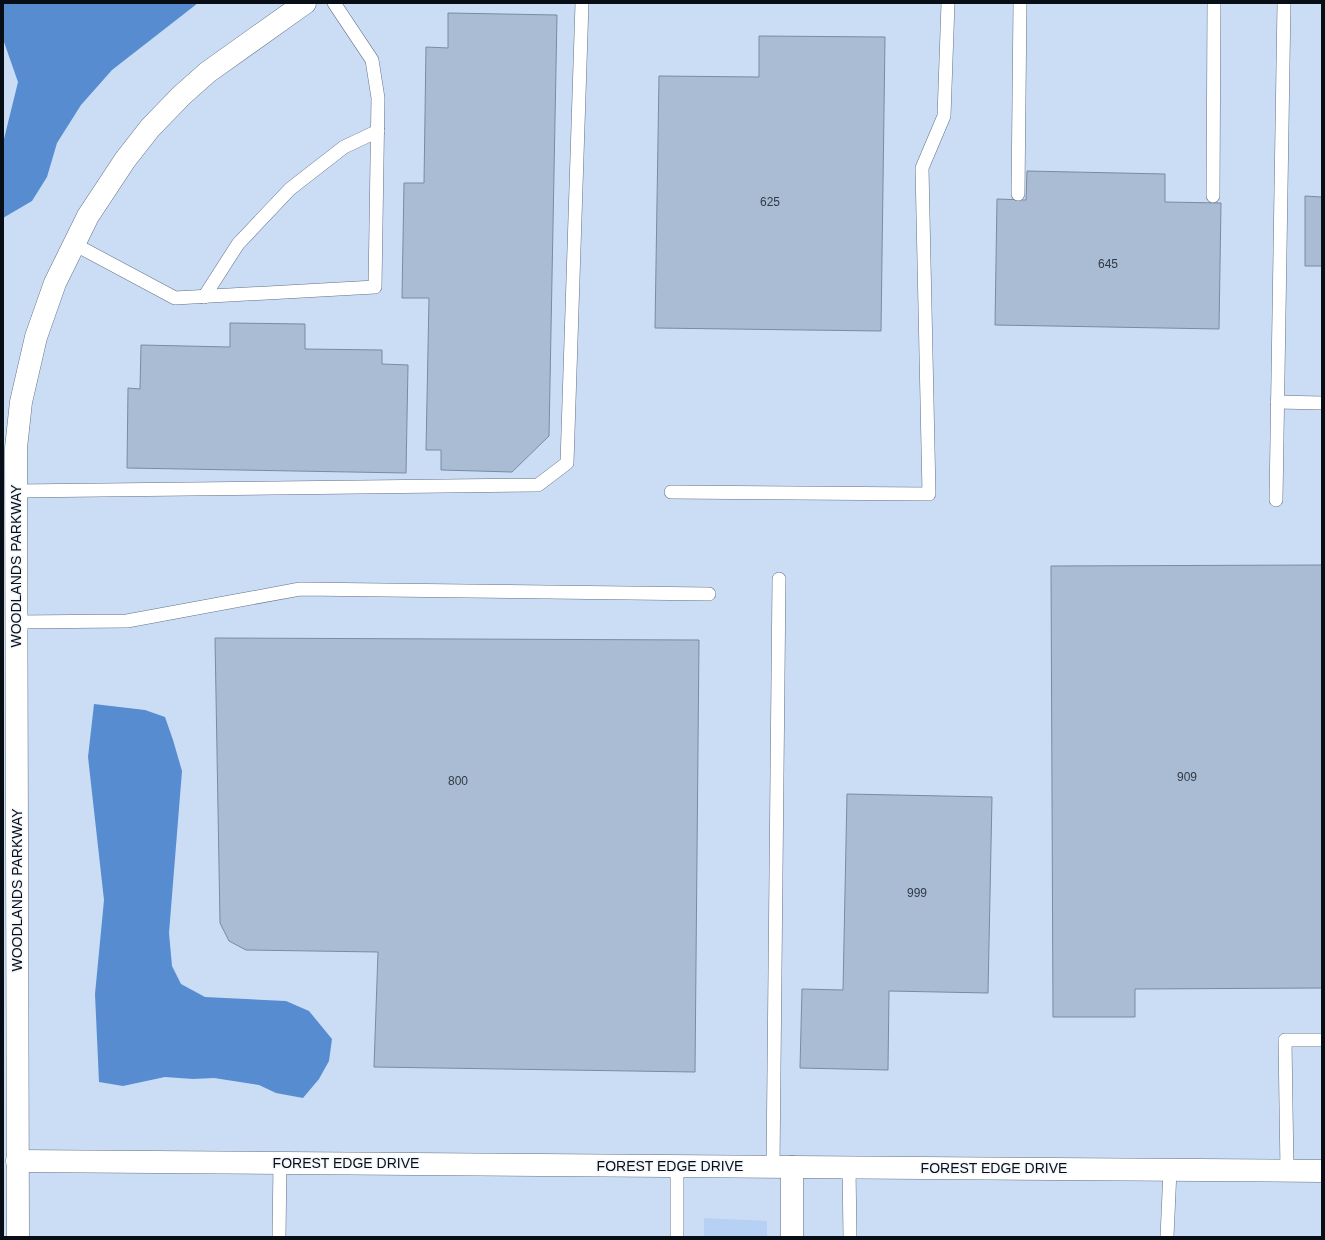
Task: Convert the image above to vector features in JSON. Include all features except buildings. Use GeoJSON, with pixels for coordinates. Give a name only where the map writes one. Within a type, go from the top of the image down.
{"type":"FeatureCollection","features":[{"type":"Feature","properties":{"kind":"street","name":"WOODLANDS PARKWAY"},"geometry":{"type":"LineString","coordinates":[[18,1237],[16,622],[10,581],[16,491],[16,448],[21,402],[36,338],[55,283],[88,216],[125,160],[150,128],[176,100],[208,72],[305,3]]}},
{"type":"Feature","properties":{"kind":"street","name":"FOREST EDGE DRIVE"},"geometry":{"type":"LineString","coordinates":[[18,1161],[1322,1171]]}},
{"type":"Feature","properties":{"kind":"street"},"geometry":{"type":"LineString","coordinates":[[782,1167],[792,1237]]}},
{"type":"Feature","properties":{"kind":"lane"},"geometry":{"type":"LineString","coordinates":[[74,244],[175,298],[375,287],[378,98],[372,60],[334,3]]}},
{"type":"Feature","properties":{"kind":"lane"},"geometry":{"type":"LineString","coordinates":[[16,491],[538,485],[567,463],[582,3]]}},
{"type":"Feature","properties":{"kind":"lane"},"geometry":{"type":"LineString","coordinates":[[671,492],[929,494],[922,168],[944,116],[948,3]]}},
{"type":"Feature","properties":{"kind":"lane"},"geometry":{"type":"LineString","coordinates":[[1018,194],[1020,3]]}},
{"type":"Feature","properties":{"kind":"lane"},"geometry":{"type":"LineString","coordinates":[[1212,196],[1214,3]]}},
{"type":"Feature","properties":{"kind":"lane"},"geometry":{"type":"LineString","coordinates":[[1276,500],[1284,3]]}},
{"type":"Feature","properties":{"kind":"lane"},"geometry":{"type":"LineString","coordinates":[[204,297],[238,244],[290,189],[344,147],[378,131]]}},
{"type":"Feature","properties":{"kind":"lane"},"geometry":{"type":"LineString","coordinates":[[1277,402],[1322,403]]}},
{"type":"Feature","properties":{"kind":"lane"},"geometry":{"type":"LineString","coordinates":[[779,579],[782,1167]]}},
{"type":"Feature","properties":{"kind":"lane"},"geometry":{"type":"LineString","coordinates":[[16,622],[127,621],[300,589],[709,594]]}},
{"type":"Feature","properties":{"kind":"lane"},"geometry":{"type":"LineString","coordinates":[[1287,1171],[1285,1040],[1322,1040]]}},
{"type":"Feature","properties":{"kind":"lane"},"geometry":{"type":"LineString","coordinates":[[279,1237],[280,1163]]}},
{"type":"Feature","properties":{"kind":"lane"},"geometry":{"type":"LineString","coordinates":[[677,1166],[677,1237]]}},
{"type":"Feature","properties":{"kind":"lane"},"geometry":{"type":"LineString","coordinates":[[848,1167],[850,1237]]}},
{"type":"Feature","properties":{"kind":"lane"},"geometry":{"type":"LineString","coordinates":[[1167,1237],[1170,1170]]}},
{"type":"Feature","properties":{"kind":"shaded area"},"geometry":{"type":"Polygon","coordinates":[[[3,3],[1322,3],[1322,1237],[3,1237],[3,3]]]}},
{"type":"Feature","properties":{"kind":"shaded area"},"geometry":{"type":"Polygon","coordinates":[[[704,1218],[767,1221],[767,1237],[704,1237],[704,1218]]]}},
{"type":"Feature","properties":{"kind":"water"},"geometry":{"type":"Polygon","coordinates":[[[3,3],[198,3],[112,70],[81,105],[57,143],[47,177],[32,201],[3,218],[3,143],[18,82],[4,42],[3,3]]]}},
{"type":"Feature","properties":{"kind":"water"},"geometry":{"type":"Polygon","coordinates":[[[94,704],[145,710],[165,717],[182,771],[169,933],[172,966],[181,984],[205,997],[286,1001],[309,1011],[332,1039],[329,1061],[319,1079],[303,1098],[276,1093],[259,1085],[214,1078],[193,1079],[165,1077],[123,1086],[99,1082],[95,994],[104,900],[88,757],[94,704]]]}}]}
